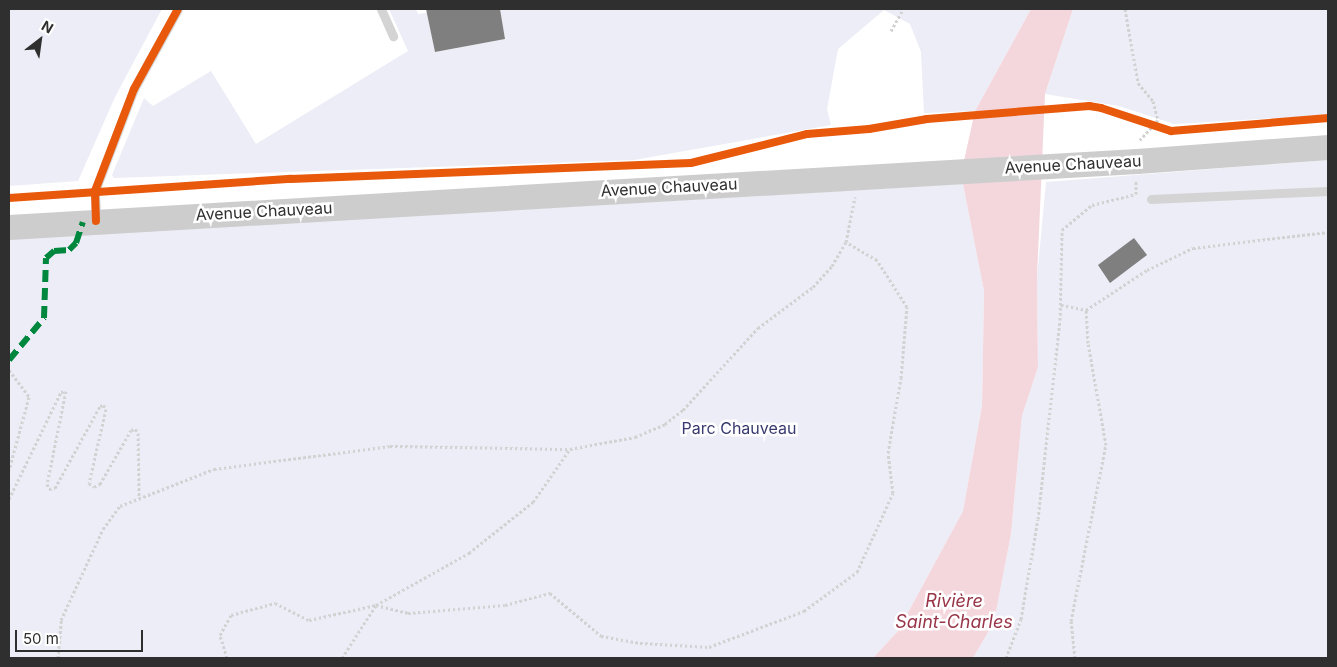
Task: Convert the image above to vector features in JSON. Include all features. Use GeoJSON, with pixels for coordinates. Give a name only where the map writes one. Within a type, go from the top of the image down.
{"type":"FeatureCollection","features":[{"type":"Feature","properties":{"kind":"main road","name":"Avenue Chauveau"},"geometry":{"type":"LineString","coordinates":[[9,227],[1052,164],[1136,161],[1328,147]]}},
{"type":"Feature","properties":{"kind":"lane"},"geometry":{"type":"LineString","coordinates":[[96,221],[95,191],[134,89],[178,9]]}},
{"type":"Feature","properties":{"kind":"lane"},"geometry":{"type":"LineString","coordinates":[[381,9],[393,36]]}},
{"type":"Feature","properties":{"kind":"lane"},"geometry":{"type":"LineString","coordinates":[[1151,199],[1328,191]]}},
{"type":"Feature","properties":{"kind":"path"},"geometry":{"type":"LineString","coordinates":[[891,31],[903,9]]}},
{"type":"Feature","properties":{"kind":"path"},"geometry":{"type":"LineString","coordinates":[[1006,658],[1021,620],[1038,519],[1061,305],[1062,230],[1092,205],[1136,194],[1134,146],[1158,120],[1154,101],[1138,83],[1125,9]]}},
{"type":"Feature","properties":{"kind":"path"},"geometry":{"type":"LineString","coordinates":[[1145,122],[1162,128]]}},
{"type":"Feature","properties":{"kind":"path"},"geometry":{"type":"LineString","coordinates":[[58,658],[61,620],[103,529],[120,506],[214,469],[390,446],[570,450],[635,437],[665,424],[683,410],[758,328],[813,287],[832,266],[846,242],[860,176]]}},
{"type":"Feature","properties":{"kind":"path"},"geometry":{"type":"LineString","coordinates":[[1061,305],[1086,310],[1147,270],[1193,248],[1328,232]]}},
{"type":"Feature","properties":{"kind":"path"},"geometry":{"type":"LineString","coordinates":[[376,605],[408,613],[505,605],[550,593],[601,636],[640,643],[709,647],[804,611],[857,572],[893,493],[888,453],[901,378],[907,307],[877,260],[846,242]]}},
{"type":"Feature","properties":{"kind":"path"},"geometry":{"type":"LineString","coordinates":[[1075,658],[1071,621],[1106,445],[1088,343],[1086,310]]}},
{"type":"Feature","properties":{"kind":"path"},"geometry":{"type":"LineString","coordinates":[[9,370],[29,397],[9,470]]}},
{"type":"Feature","properties":{"kind":"path"},"geometry":{"type":"LineString","coordinates":[[9,500],[61,392],[66,391],[47,484],[49,489],[55,488],[100,406],[104,405],[106,409],[89,483],[94,487],[100,484],[131,430],[135,429],[138,433],[139,498]]}},
{"type":"Feature","properties":{"kind":"path"},"geometry":{"type":"LineString","coordinates":[[226,658],[220,635],[231,615],[275,604],[308,620],[376,605],[469,553],[533,502],[570,450]]}},
{"type":"Feature","properties":{"kind":"path"},"geometry":{"type":"LineString","coordinates":[[342,658],[376,605]]}},
{"type":"Feature","properties":{"kind":"green space"},"geometry":{"type":"Polygon","coordinates":[[[9,9],[162,9],[115,97],[78,181],[9,186],[9,9]]]}},
{"type":"Feature","properties":{"kind":"green space"},"geometry":{"type":"Polygon","coordinates":[[[389,9],[416,9],[418,14],[427,13],[435,52],[505,39],[500,9],[1031,9],[975,111],[924,113],[921,52],[910,24],[884,10],[838,49],[827,109],[831,125],[634,160],[114,178],[112,175],[144,98],[153,106],[211,71],[256,144],[408,51],[389,9]]]}},
{"type":"Feature","properties":{"kind":"green space"},"geometry":{"type":"Polygon","coordinates":[[[1073,9],[1328,9],[1328,115],[1174,124],[1119,106],[1045,94],[1073,9]]]}},
{"type":"Feature","properties":{"kind":"green space"},"geometry":{"type":"Polygon","coordinates":[[[1328,160],[1328,658],[973,658],[994,622],[1011,534],[1022,416],[1038,367],[1037,278],[1046,182],[1328,160]]]}},
{"type":"Feature","properties":{"kind":"green space","name":"Parc Chauveau"},"geometry":{"type":"Polygon","coordinates":[[[963,184],[984,291],[982,406],[963,511],[898,631],[873,658],[9,658],[9,239],[963,184]]]}},
{"type":"Feature","properties":{"kind":"water","name":"Rivière Saint-Charles"},"geometry":{"type":"Polygon","coordinates":[[[1031,9],[1073,9],[1045,94],[1037,278],[1038,367],[1022,416],[1011,534],[994,622],[973,658],[873,658],[898,631],[963,511],[982,406],[984,291],[961,174],[975,111],[1031,9]]]}},
{"type":"Feature","properties":{"kind":"building"},"geometry":{"type":"Polygon","coordinates":[[[426,9],[500,9],[505,39],[435,52],[426,9]]]}},
{"type":"Feature","properties":{"kind":"building"},"geometry":{"type":"Polygon","coordinates":[[[1134,238],[1147,255],[1110,283],[1098,265],[1134,238]]]}},
{"type":"Feature","properties":{"kind":"marked path"},"geometry":{"type":"LineString","coordinates":[[9,360],[44,318],[46,258],[54,251],[69,250],[76,243],[83,222]]}},
{"type":"Feature","properties":{"kind":"cycle path"},"geometry":{"type":"LineString","coordinates":[[96,221],[95,191],[134,89],[178,9]]}},
{"type":"Feature","properties":{"kind":"cycle path"},"geometry":{"type":"LineString","coordinates":[[9,198],[291,179],[691,163],[807,134],[869,129],[927,119],[1089,106],[1101,108],[1171,131],[1328,118]]}}]}
